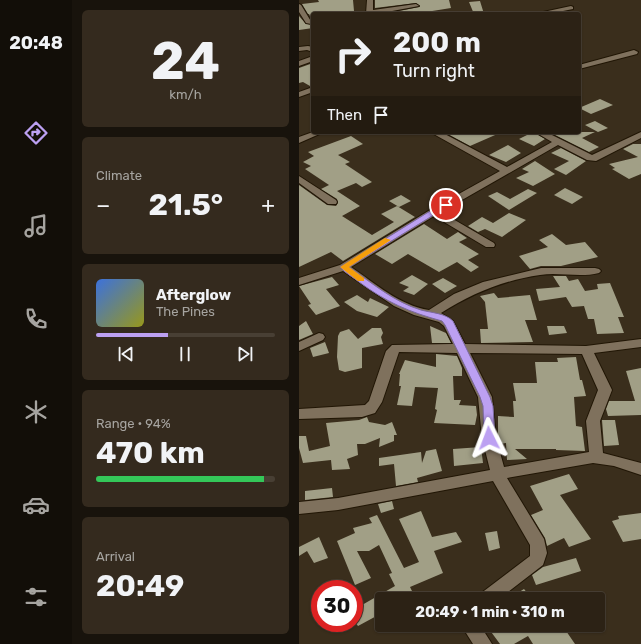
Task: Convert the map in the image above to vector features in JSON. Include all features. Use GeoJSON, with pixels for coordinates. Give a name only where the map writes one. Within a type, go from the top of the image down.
{"type":"FeatureCollection","features":[{"type":"Feature","properties":{"kind":"street"},"geometry":{"type":"LineString","coordinates":[[369,12],[370,0]]}},
{"type":"Feature","properties":{"kind":"street"},"geometry":{"type":"LineString","coordinates":[[299,6],[309,23]]}},
{"type":"Feature","properties":{"kind":"street"},"geometry":{"type":"LineString","coordinates":[[381,12],[416,6]]}},
{"type":"Feature","properties":{"kind":"street"},"geometry":{"type":"LineString","coordinates":[[548,12],[571,8]]}},
{"type":"Feature","properties":{"kind":"street"},"geometry":{"type":"LineString","coordinates":[[299,49],[311,49]]}},
{"type":"Feature","properties":{"kind":"street"},"geometry":{"type":"LineString","coordinates":[[581,67],[634,52]]}},
{"type":"Feature","properties":{"kind":"street"},"geometry":{"type":"LineString","coordinates":[[299,64],[311,59]]}},
{"type":"Feature","properties":{"kind":"street"},"geometry":{"type":"LineString","coordinates":[[299,95],[311,91]]}},
{"type":"Feature","properties":{"kind":"street"},"geometry":{"type":"LineString","coordinates":[[299,140],[315,134]]}},
{"type":"Feature","properties":{"kind":"street"},"geometry":{"type":"LineString","coordinates":[[438,134],[507,171]]}},
{"type":"Feature","properties":{"kind":"street"},"geometry":{"type":"LineString","coordinates":[[543,134],[589,158],[596,158],[641,135]]}},
{"type":"Feature","properties":{"kind":"street"},"geometry":{"type":"LineString","coordinates":[[300,279],[344,267],[434,212],[558,142]]}},
{"type":"Feature","properties":{"kind":"street"},"geometry":{"type":"LineString","coordinates":[[299,179],[332,202]]}},
{"type":"Feature","properties":{"kind":"street"},"geometry":{"type":"LineString","coordinates":[[434,212],[490,245]]}},
{"type":"Feature","properties":{"kind":"street"},"geometry":{"type":"LineString","coordinates":[[344,267],[380,293],[397,303],[445,319],[463,350],[488,406],[489,438],[497,468],[497,474],[538,544],[539,553],[537,560],[496,592]]}},
{"type":"Feature","properties":{"kind":"street"},"geometry":{"type":"LineString","coordinates":[[430,315],[458,297],[487,284],[541,271],[595,271]]}},
{"type":"Feature","properties":{"kind":"street"},"geometry":{"type":"LineString","coordinates":[[299,346],[319,337]]}},
{"type":"Feature","properties":{"kind":"street"},"geometry":{"type":"LineString","coordinates":[[299,414],[362,412],[371,409],[375,402],[392,351],[396,348],[463,350],[586,350],[641,343]]}},
{"type":"Feature","properties":{"kind":"street"},"geometry":{"type":"LineString","coordinates":[[586,350],[605,390],[604,397],[594,415],[593,425],[597,457]]}},
{"type":"Feature","properties":{"kind":"street"},"geometry":{"type":"LineString","coordinates":[[299,508],[338,504],[597,457],[641,469]]}},
{"type":"Feature","properties":{"kind":"street"},"geometry":{"type":"LineString","coordinates":[[475,632],[483,644]]}},
{"type":"Feature","properties":{"kind":"building"},"geometry":{"type":"Polygon","coordinates":[[[318,0],[353,0],[354,11],[311,12],[311,18],[302,4],[319,2],[318,0]]]}},
{"type":"Feature","properties":{"kind":"building"},"geometry":{"type":"Polygon","coordinates":[[[375,0],[449,0],[451,8],[426,12],[394,12],[420,6],[416,3],[375,8],[375,0]]]}},
{"type":"Feature","properties":{"kind":"building"},"geometry":{"type":"Polygon","coordinates":[[[480,1],[483,12],[473,12],[469,2],[480,1]]]}},
{"type":"Feature","properties":{"kind":"building"},"geometry":{"type":"Polygon","coordinates":[[[299,16],[306,24],[311,24],[311,28],[299,30],[299,16]]]}},
{"type":"Feature","properties":{"kind":"building"},"geometry":{"type":"Polygon","coordinates":[[[311,64],[311,86],[303,82],[299,83],[299,68],[311,64]]]}},
{"type":"Feature","properties":{"kind":"building"},"geometry":{"type":"Polygon","coordinates":[[[600,99],[613,105],[591,114],[581,109],[581,107],[600,99]]]}},
{"type":"Feature","properties":{"kind":"building"},"geometry":{"type":"Polygon","coordinates":[[[595,121],[608,128],[598,132],[585,125],[595,121]]]}},
{"type":"Feature","properties":{"kind":"building"},"geometry":{"type":"Polygon","coordinates":[[[581,132],[595,132],[582,138],[599,147],[589,152],[553,134],[581,134],[581,132]]]}},
{"type":"Feature","properties":{"kind":"building"},"geometry":{"type":"Polygon","coordinates":[[[448,134],[497,134],[470,146],[448,134]]]}},
{"type":"Feature","properties":{"kind":"building"},"geometry":{"type":"Polygon","coordinates":[[[529,134],[536,134],[545,139],[534,146],[519,139],[529,134]]]}},
{"type":"Feature","properties":{"kind":"building"},"geometry":{"type":"Polygon","coordinates":[[[351,136],[363,144],[338,155],[350,162],[345,164],[372,182],[362,187],[356,183],[337,191],[360,206],[342,216],[372,235],[394,222],[381,214],[397,206],[415,217],[343,261],[331,252],[299,267],[299,185],[327,205],[336,206],[338,203],[337,199],[321,189],[329,185],[305,169],[311,166],[303,162],[314,156],[308,152],[351,136]]]}},
{"type":"Feature","properties":{"kind":"building"},"geometry":{"type":"Polygon","coordinates":[[[633,144],[641,144],[641,174],[629,179],[612,169],[615,168],[609,164],[638,157],[623,149],[633,144]]]}},
{"type":"Feature","properties":{"kind":"building"},"geometry":{"type":"Polygon","coordinates":[[[508,145],[521,153],[506,162],[489,155],[508,145]]]}},
{"type":"Feature","properties":{"kind":"building"},"geometry":{"type":"Polygon","coordinates":[[[561,148],[586,161],[566,175],[554,169],[569,161],[551,153],[561,148]]]}},
{"type":"Feature","properties":{"kind":"building"},"geometry":{"type":"Polygon","coordinates":[[[535,161],[555,174],[533,186],[516,178],[529,172],[522,169],[535,161]]]}},
{"type":"Feature","properties":{"kind":"building"},"geometry":{"type":"Polygon","coordinates":[[[565,188],[583,197],[572,204],[554,195],[565,188]]]}},
{"type":"Feature","properties":{"kind":"building"},"geometry":{"type":"Polygon","coordinates":[[[528,189],[537,193],[509,210],[488,196],[497,192],[510,199],[528,189]]]}},
{"type":"Feature","properties":{"kind":"building"},"geometry":{"type":"Polygon","coordinates":[[[401,195],[411,201],[399,207],[389,201],[401,195]]]}},
{"type":"Feature","properties":{"kind":"building"},"geometry":{"type":"Polygon","coordinates":[[[509,213],[526,220],[502,237],[485,229],[478,232],[468,226],[482,217],[493,223],[509,213]]]}},
{"type":"Feature","properties":{"kind":"building"},"geometry":{"type":"Polygon","coordinates":[[[424,224],[447,239],[458,232],[467,238],[459,242],[479,254],[468,260],[479,267],[471,272],[457,262],[439,272],[408,254],[392,264],[375,254],[424,224]]]}},
{"type":"Feature","properties":{"kind":"building"},"geometry":{"type":"Polygon","coordinates":[[[552,234],[566,245],[585,242],[598,257],[561,266],[541,266],[530,269],[519,256],[548,247],[539,240],[552,234]]]}},
{"type":"Feature","properties":{"kind":"building"},"geometry":{"type":"Polygon","coordinates":[[[412,275],[428,284],[414,295],[403,291],[409,287],[399,283],[412,275]]]}},
{"type":"Feature","properties":{"kind":"building"},"geometry":{"type":"Polygon","coordinates":[[[553,276],[566,276],[569,281],[578,279],[585,291],[598,289],[597,284],[610,283],[624,317],[618,317],[624,333],[597,334],[594,319],[588,319],[584,306],[572,307],[566,297],[539,301],[536,289],[560,287],[553,276]]]}},
{"type":"Feature","properties":{"kind":"building"},"geometry":{"type":"Polygon","coordinates":[[[332,277],[339,285],[326,289],[340,306],[316,315],[308,305],[311,304],[299,286],[332,277]]]}},
{"type":"Feature","properties":{"kind":"building"},"geometry":{"type":"Polygon","coordinates":[[[443,278],[457,286],[445,293],[432,284],[443,278]]]}},
{"type":"Feature","properties":{"kind":"building"},"geometry":{"type":"Polygon","coordinates":[[[494,293],[498,298],[530,295],[537,320],[525,320],[533,342],[481,343],[480,329],[488,329],[485,302],[480,296],[494,293]]]}},
{"type":"Feature","properties":{"kind":"building"},"geometry":{"type":"Polygon","coordinates":[[[357,295],[368,302],[370,298],[389,307],[377,317],[357,311],[344,302],[357,295]]]}},
{"type":"Feature","properties":{"kind":"building"},"geometry":{"type":"Polygon","coordinates":[[[306,321],[313,334],[299,340],[299,326],[306,321]]]}},
{"type":"Feature","properties":{"kind":"building"},"geometry":{"type":"Polygon","coordinates":[[[430,326],[446,333],[451,343],[432,343],[430,326]]]}},
{"type":"Feature","properties":{"kind":"building"},"geometry":{"type":"Polygon","coordinates":[[[547,326],[564,326],[567,333],[549,335],[547,326]]]}},
{"type":"Feature","properties":{"kind":"building"},"geometry":{"type":"Polygon","coordinates":[[[372,328],[381,328],[383,333],[381,337],[383,344],[362,348],[362,368],[345,372],[339,370],[337,357],[338,336],[340,332],[349,329],[358,339],[372,328]]]}},
{"type":"Feature","properties":{"kind":"building"},"geometry":{"type":"Polygon","coordinates":[[[325,342],[329,353],[313,357],[310,348],[325,342]]]}},
{"type":"Feature","properties":{"kind":"building"},"geometry":{"type":"Polygon","coordinates":[[[436,354],[457,356],[462,368],[462,376],[453,376],[454,400],[461,400],[459,405],[476,406],[477,415],[475,425],[434,423],[437,410],[435,409],[438,388],[415,387],[412,406],[397,405],[401,386],[399,386],[399,374],[405,360],[436,367],[436,354]]]}},
{"type":"Feature","properties":{"kind":"building"},"geometry":{"type":"Polygon","coordinates":[[[576,357],[580,380],[582,380],[586,396],[574,397],[576,426],[582,427],[585,451],[515,449],[527,459],[507,460],[506,443],[499,444],[498,441],[498,416],[514,417],[513,401],[516,401],[513,383],[537,383],[535,362],[558,362],[557,358],[576,357]]]}},
{"type":"Feature","properties":{"kind":"building"},"geometry":{"type":"Polygon","coordinates":[[[641,368],[641,415],[608,416],[606,409],[609,401],[635,401],[626,371],[641,368]]]}},
{"type":"Feature","properties":{"kind":"building"},"geometry":{"type":"Polygon","coordinates":[[[367,417],[369,422],[385,425],[392,422],[397,435],[394,435],[394,441],[379,447],[380,438],[365,444],[357,444],[358,455],[347,459],[350,469],[332,470],[331,460],[303,463],[299,448],[299,436],[306,436],[309,451],[330,446],[326,423],[359,420],[367,417]]]}},
{"type":"Feature","properties":{"kind":"building"},"geometry":{"type":"Polygon","coordinates":[[[602,420],[615,420],[619,445],[604,446],[602,420]]]}},
{"type":"Feature","properties":{"kind":"building"},"geometry":{"type":"Polygon","coordinates":[[[481,447],[483,463],[454,466],[453,449],[481,447]]]}},
{"type":"Feature","properties":{"kind":"building"},"geometry":{"type":"Polygon","coordinates":[[[436,449],[442,471],[417,478],[418,482],[396,486],[394,464],[379,466],[379,458],[421,452],[422,463],[426,451],[436,449]]]}},
{"type":"Feature","properties":{"kind":"building"},"geometry":{"type":"Polygon","coordinates":[[[569,474],[578,489],[560,495],[591,539],[569,547],[564,538],[547,546],[545,538],[531,515],[543,510],[530,486],[569,474]]]}},
{"type":"Feature","properties":{"kind":"building"},"geometry":{"type":"Polygon","coordinates":[[[332,488],[333,497],[305,500],[305,491],[332,488]]]}},
{"type":"Feature","properties":{"kind":"building"},"geometry":{"type":"Polygon","coordinates":[[[392,501],[394,509],[381,513],[378,504],[392,501]]]}},
{"type":"Feature","properties":{"kind":"building"},"geometry":{"type":"Polygon","coordinates":[[[421,511],[432,537],[456,532],[462,542],[434,551],[443,573],[410,587],[412,592],[385,592],[395,586],[389,574],[392,573],[379,545],[369,551],[357,551],[371,578],[363,582],[363,580],[353,580],[337,541],[355,533],[353,528],[372,523],[369,518],[377,515],[404,568],[419,562],[399,519],[421,511]]]}},
{"type":"Feature","properties":{"kind":"building"},"geometry":{"type":"Polygon","coordinates":[[[641,513],[641,539],[623,542],[612,521],[619,519],[618,516],[641,513]]]}},
{"type":"Feature","properties":{"kind":"building"},"geometry":{"type":"Polygon","coordinates":[[[497,531],[500,548],[489,551],[485,533],[497,531]]]}},
{"type":"Feature","properties":{"kind":"building"},"geometry":{"type":"Polygon","coordinates":[[[319,537],[328,558],[314,563],[307,551],[299,556],[299,547],[319,537]]]}},
{"type":"Feature","properties":{"kind":"building"},"geometry":{"type":"Polygon","coordinates":[[[576,558],[581,571],[536,585],[532,575],[543,567],[576,558]]]}},
{"type":"Feature","properties":{"kind":"building"},"geometry":{"type":"Polygon","coordinates":[[[524,589],[526,592],[519,592],[524,589]]]}},
{"type":"Feature","properties":{"kind":"building"},"geometry":{"type":"Polygon","coordinates":[[[375,598],[375,617],[363,623],[363,604],[375,598]]]}},
{"type":"Feature","properties":{"kind":"building"},"geometry":{"type":"Polygon","coordinates":[[[491,632],[567,632],[575,644],[533,644],[528,636],[514,644],[500,644],[491,632]]]}},
{"type":"Feature","properties":{"kind":"slow traffic"},"geometry":{"type":"LineString","coordinates":[[361,280],[344,267],[387,240]]}},
{"type":"Feature","properties":{"kind":"route"},"geometry":{"type":"LineString","coordinates":[[446,205],[344,267],[380,293],[397,303],[416,311],[445,319],[463,350],[485,397],[488,406],[489,438]]}}]}
